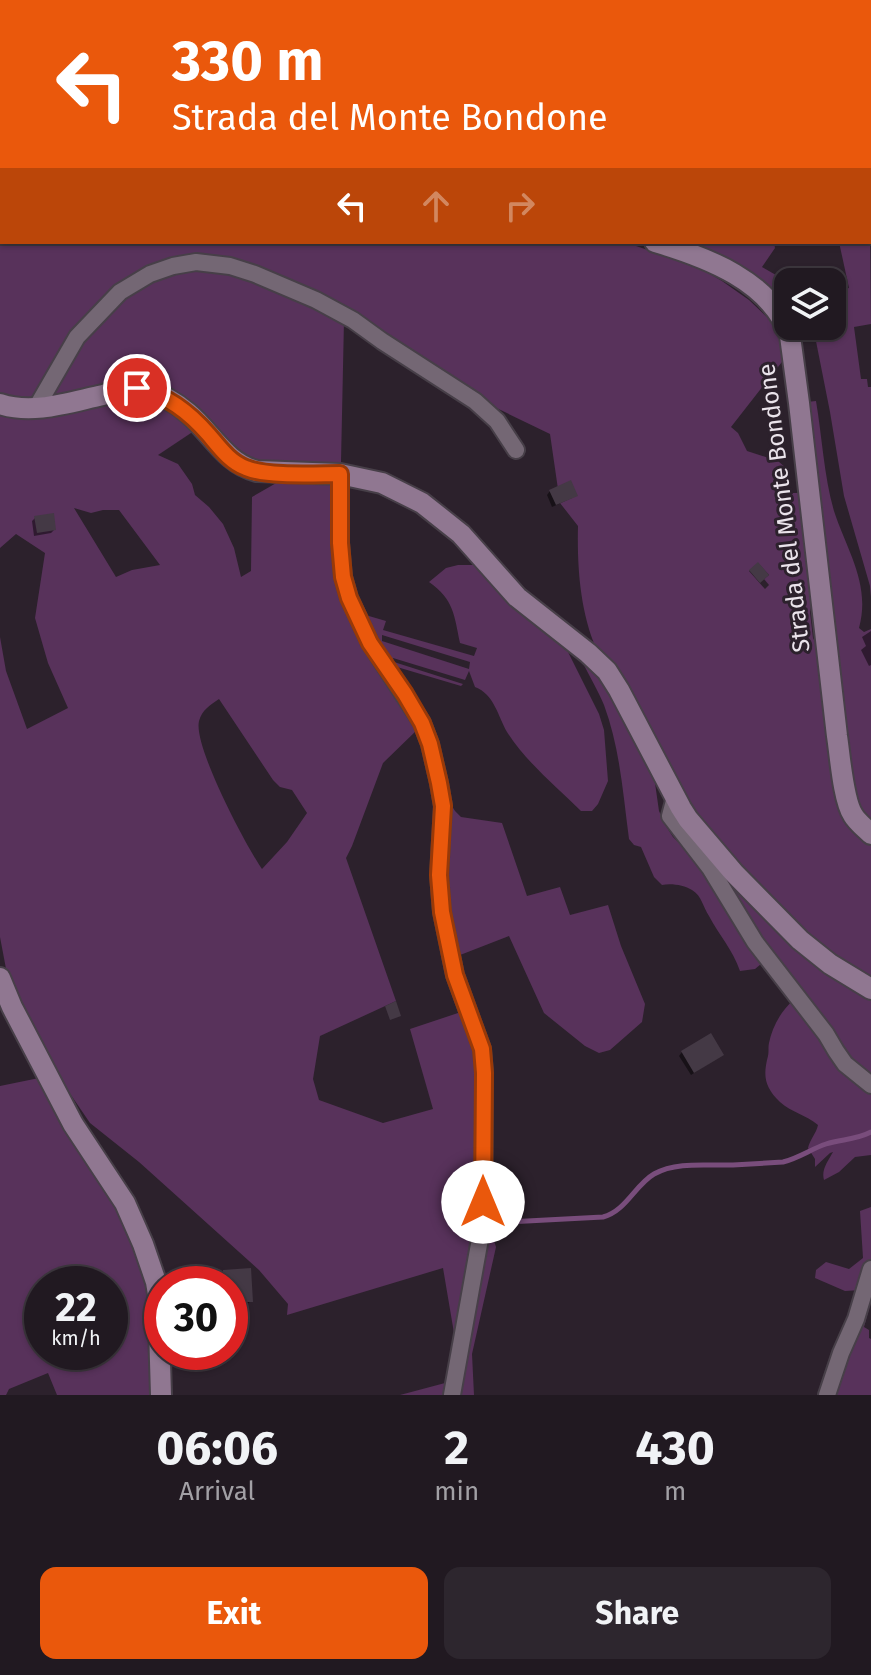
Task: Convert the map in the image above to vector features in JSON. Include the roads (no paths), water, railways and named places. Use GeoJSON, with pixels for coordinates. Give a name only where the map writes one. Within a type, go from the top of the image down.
{"type":"FeatureCollection","features":[{"type":"Feature","properties":{"kind":"street","name":"Strada del Monte Bondone"},"geometry":{"type":"LineString","coordinates":[[661,244],[704,259],[749,284],[770,304],[790,336],[837,736],[849,808],[871,834]]}},
{"type":"Feature","properties":{"kind":"street"},"geometry":{"type":"LineString","coordinates":[[36,408],[77,337],[120,292],[150,274],[196,262],[230,266],[255,274],[353,320],[475,401],[497,421],[516,450]]}},
{"type":"Feature","properties":{"kind":"street"},"geometry":{"type":"LineString","coordinates":[[0,404],[36,408],[127,388],[146,390],[163,396],[189,414],[221,449],[245,468],[299,474],[340,474],[382,483],[422,503],[461,534],[517,597],[607,671],[688,819],[734,873],[800,940],[830,964],[871,989]]}},
{"type":"Feature","properties":{"kind":"street"},"geometry":{"type":"LineString","coordinates":[[340,474],[340,543],[343,577],[349,598],[370,643],[405,694],[430,744],[443,806],[439,875],[442,912],[455,975],[482,1049],[483,1222],[452,1395]]}},
{"type":"Feature","properties":{"kind":"street"},"geometry":{"type":"LineString","coordinates":[[675,797],[670,816],[710,868],[755,942],[826,1034],[845,1064],[871,1085]]}},
{"type":"Feature","properties":{"kind":"street"},"geometry":{"type":"LineString","coordinates":[[0,978],[73,1124],[125,1203],[143,1244],[158,1294],[161,1395]]}},
{"type":"Feature","properties":{"kind":"street"},"geometry":{"type":"LineString","coordinates":[[827,1395],[871,1269]]}},
{"type":"Feature","properties":{"kind":"waterway"},"geometry":{"type":"LineString","coordinates":[[489,1223],[603,1217],[618,1209],[647,1179],[663,1170],[693,1165],[783,1162],[826,1144],[871,1132]]}}]}
